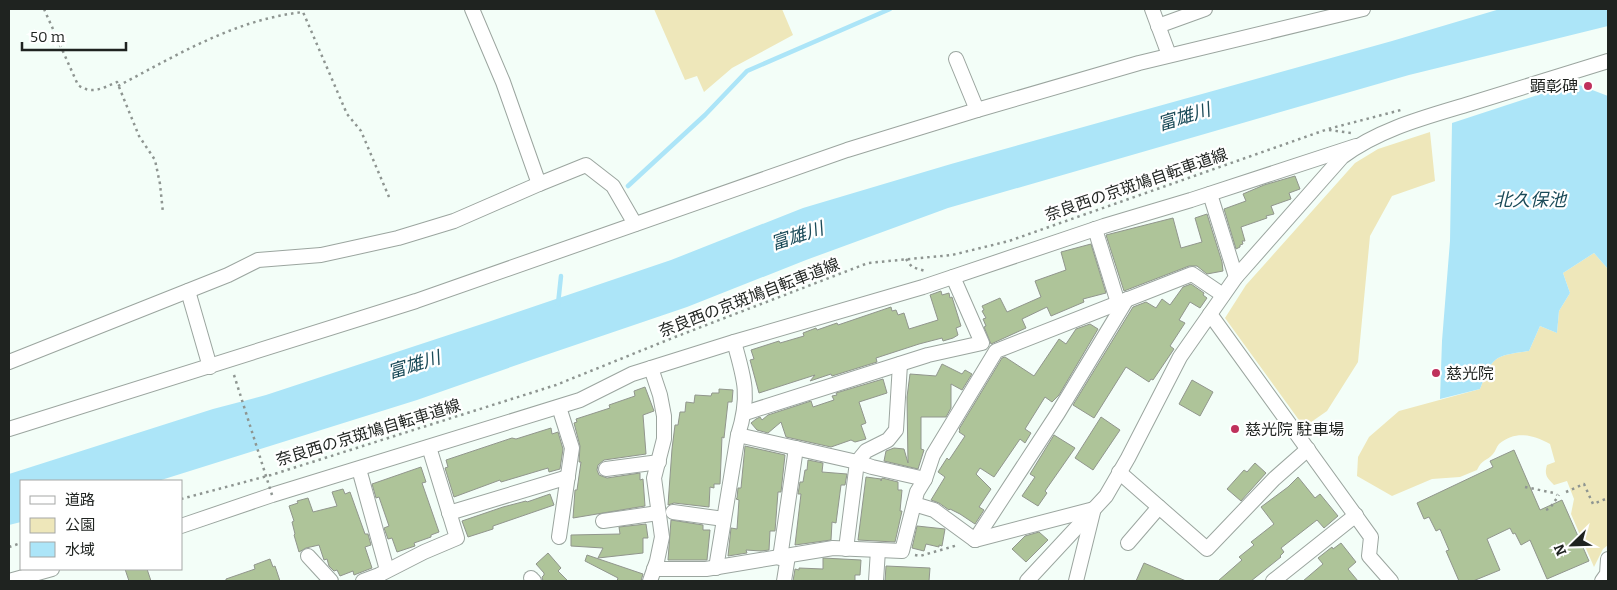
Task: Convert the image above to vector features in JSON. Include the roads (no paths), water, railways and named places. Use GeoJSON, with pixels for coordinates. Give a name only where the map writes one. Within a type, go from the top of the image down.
{"type":"FeatureCollection","features":[{"type":"Feature","properties":{"kind":"street"},"geometry":{"type":"LineString","coordinates":[[472,9],[504,82],[540,184]]}},
{"type":"Feature","properties":{"kind":"street"},"geometry":{"type":"LineString","coordinates":[[1152,9],[1168,55]]}},
{"type":"Feature","properties":{"kind":"street"},"geometry":{"type":"LineString","coordinates":[[1160,32],[1205,9]]}},
{"type":"Feature","properties":{"kind":"street"},"geometry":{"type":"LineString","coordinates":[[9,429],[416,301],[847,150],[977,110],[1317,14],[1363,9]]}},
{"type":"Feature","properties":{"kind":"street"},"geometry":{"type":"LineString","coordinates":[[956,59],[977,110]]}},
{"type":"Feature","properties":{"kind":"street"},"geometry":{"type":"LineString","coordinates":[[182,526],[272,495],[580,400],[632,374],[953,277],[1095,229],[1356,146],[1376,136],[1430,116],[1608,61]]}},
{"type":"Feature","properties":{"kind":"street"},"geometry":{"type":"LineString","coordinates":[[1027,581],[1106,496],[1180,356],[1236,277],[1342,157],[1356,146]]}},
{"type":"Feature","properties":{"kind":"street"},"geometry":{"type":"LineString","coordinates":[[9,362],[228,275],[258,260],[320,255],[398,238],[454,220],[586,165],[614,186],[635,224]]}},
{"type":"Feature","properties":{"kind":"street"},"geometry":{"type":"LineString","coordinates":[[1210,194],[1236,277]]}},
{"type":"Feature","properties":{"kind":"street"},"geometry":{"type":"LineString","coordinates":[[1095,229],[1122,301]]}},
{"type":"Feature","properties":{"kind":"street"},"geometry":{"type":"LineString","coordinates":[[651,368],[660,395],[664,416],[664,439],[654,478],[662,538],[652,575],[709,573],[833,548],[902,551],[917,492],[925,479],[933,455],[996,351],[1192,274],[1223,296]]}},
{"type":"Feature","properties":{"kind":"street"},"geometry":{"type":"LineString","coordinates":[[744,413],[928,355],[982,344],[953,277]]}},
{"type":"Feature","properties":{"kind":"street"},"geometry":{"type":"LineString","coordinates":[[188,291],[210,367]]}},
{"type":"Feature","properties":{"kind":"street"},"geometry":{"type":"LineString","coordinates":[[975,540],[1058,412],[1122,301]]}},
{"type":"Feature","properties":{"kind":"street"},"geometry":{"type":"LineString","coordinates":[[1210,314],[1266,400],[1308,449],[1371,537],[1369,556],[1391,581]]}},
{"type":"Feature","properties":{"kind":"street"},"geometry":{"type":"LineString","coordinates":[[709,573],[724,519],[738,435],[744,413],[746,388],[734,342]]}},
{"type":"Feature","properties":{"kind":"street"},"geometry":{"type":"LineString","coordinates":[[846,549],[857,462],[866,450],[888,440],[896,430],[900,364]]}},
{"type":"Feature","properties":{"kind":"street"},"geometry":{"type":"LineString","coordinates":[[559,407],[572,448],[559,537]]}},
{"type":"Feature","properties":{"kind":"street"},"geometry":{"type":"LineString","coordinates":[[738,435],[925,479]]}},
{"type":"Feature","properties":{"kind":"street"},"geometry":{"type":"LineString","coordinates":[[363,581],[457,538],[429,447]]}},
{"type":"Feature","properties":{"kind":"street"},"geometry":{"type":"LineString","coordinates":[[784,581],[784,557],[796,448]]}},
{"type":"Feature","properties":{"kind":"street"},"geometry":{"type":"LineString","coordinates":[[1119,472],[1207,550],[1274,479],[1308,449]]}},
{"type":"Feature","properties":{"kind":"street"},"geometry":{"type":"LineString","coordinates":[[606,468],[659,462]]}},
{"type":"Feature","properties":{"kind":"street"},"geometry":{"type":"LineString","coordinates":[[359,469],[387,570]]}},
{"type":"Feature","properties":{"kind":"street"},"geometry":{"type":"LineString","coordinates":[[450,512],[568,477]]}},
{"type":"Feature","properties":{"kind":"street"},"geometry":{"type":"LineString","coordinates":[[914,504],[934,510],[975,540]]}},
{"type":"Feature","properties":{"kind":"street"},"geometry":{"type":"LineString","coordinates":[[1128,543],[1159,507]]}},
{"type":"Feature","properties":{"kind":"street"},"geometry":{"type":"LineString","coordinates":[[975,540],[1094,509]]}},
{"type":"Feature","properties":{"kind":"street"},"geometry":{"type":"LineString","coordinates":[[1076,581],[1094,509]]}},
{"type":"Feature","properties":{"kind":"street"},"geometry":{"type":"LineString","coordinates":[[673,512],[724,519]]}},
{"type":"Feature","properties":{"kind":"street"},"geometry":{"type":"LineString","coordinates":[[602,521],[658,513]]}},
{"type":"Feature","properties":{"kind":"street"},"geometry":{"type":"LineString","coordinates":[[1273,581],[1356,515]]}},
{"type":"Feature","properties":{"kind":"street"},"geometry":{"type":"LineString","coordinates":[[876,581],[878,550]]}},
{"type":"Feature","properties":{"kind":"street"},"geometry":{"type":"LineString","coordinates":[[308,556],[331,581]]}},
{"type":"Feature","properties":{"kind":"street"},"geometry":{"type":"LineString","coordinates":[[1602,581],[1607,574],[1608,559]]}},
{"type":"Feature","properties":{"kind":"street"},"geometry":{"type":"LineString","coordinates":[[9,581],[48,570]]}},
{"type":"Feature","properties":{"kind":"water","name":"富雄川"},"geometry":{"type":"Polygon","coordinates":[[[1500,9],[1608,9],[1608,26],[1409,75],[948,208],[806,260],[687,307],[417,400],[161,480],[20,480],[20,522],[9,525],[9,474],[213,409],[266,395],[488,322],[671,260],[803,208],[951,164],[1500,9]]]}},
{"type":"Feature","properties":{"kind":"water","name":"北久保池"},"geometry":{"type":"Polygon","coordinates":[[[1574,83],[1608,96],[1608,269],[1594,253],[1563,273],[1570,293],[1559,311],[1557,333],[1540,326],[1529,351],[1508,354],[1496,360],[1488,370],[1480,389],[1440,399],[1442,341],[1450,241],[1452,123],[1574,83]]]}},
{"type":"Feature","properties":{"kind":"waterway"},"geometry":{"type":"LineString","coordinates":[[628,186],[705,115],[747,71],[890,9]]}},
{"type":"Feature","properties":{"kind":"waterway"},"geometry":{"type":"LineString","coordinates":[[558,304],[561,276]]}},
{"type":"Feature","properties":{"kind":"place","name":"顕彰碑"},"geometry":{"type":"Point","coordinates":[1588,86]}},
{"type":"Feature","properties":{"kind":"place","name":"慈光院"},"geometry":{"type":"Point","coordinates":[1436,373]}},
{"type":"Feature","properties":{"kind":"place","name":"慈光院 駐車場"},"geometry":{"type":"Point","coordinates":[1235,429]}}]}
